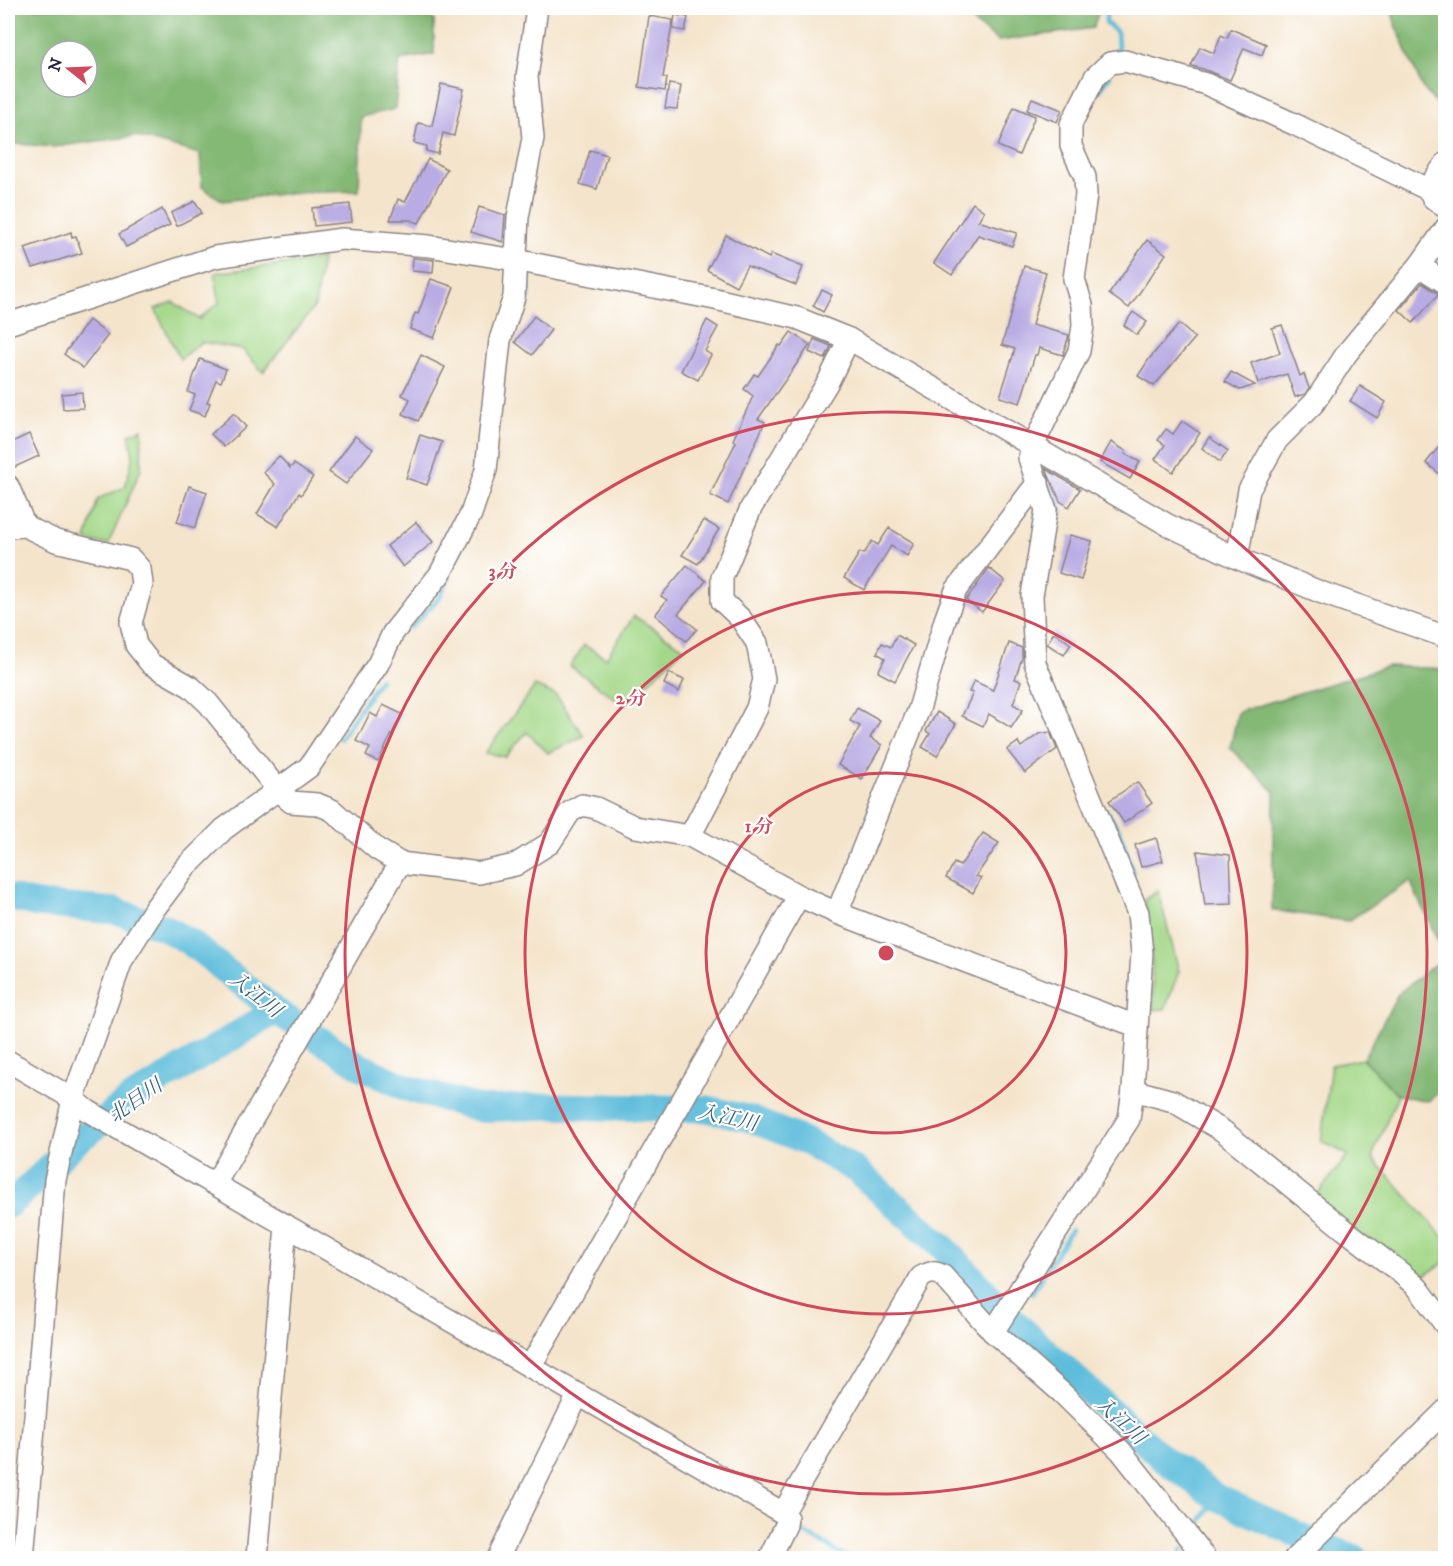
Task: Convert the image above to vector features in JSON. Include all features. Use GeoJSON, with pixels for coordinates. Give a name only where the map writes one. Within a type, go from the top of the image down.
{"type":"FeatureCollection","features":[{"type":"Feature","properties":{"kind":"street"},"geometry":{"type":"LineString","coordinates":[[23,1558],[55,1180],[64,1134],[81,1105],[122,960],[136,935],[185,868],[224,829],[309,767],[378,664],[393,633],[440,574],[471,514],[486,470],[500,340],[514,297],[518,217],[532,138],[527,77],[537,8]]}},
{"type":"Feature","properties":{"kind":"street"},"geometry":{"type":"LineString","coordinates":[[995,1328],[1129,1119],[1142,1092],[1136,1026],[1142,953],[1138,913],[1035,663],[1032,596],[1046,510],[1029,458],[1078,351],[1083,326],[1082,305],[1074,279],[1086,195],[1084,177],[1071,146],[1071,124],[1095,77],[1118,62],[1206,84],[1429,190],[1433,198],[1446,208]]}},
{"type":"Feature","properties":{"kind":"street"},"geometry":{"type":"LineString","coordinates":[[1429,190],[1446,163]]}},
{"type":"Feature","properties":{"kind":"street"},"geometry":{"type":"LineString","coordinates":[[1237,558],[1249,490],[1277,440],[1314,403],[1347,353],[1419,266],[1446,228]]}},
{"type":"Feature","properties":{"kind":"street"},"geometry":{"type":"LineString","coordinates":[[8,324],[215,257],[342,239],[429,246],[715,298],[796,318],[849,339],[1168,525],[1237,558],[1320,592],[1446,637]]}},
{"type":"Feature","properties":{"kind":"street"},"geometry":{"type":"LineString","coordinates":[[1419,266],[1446,283]]}},
{"type":"Feature","properties":{"kind":"street"},"geometry":{"type":"LineString","coordinates":[[690,836],[757,708],[764,679],[757,643],[741,619],[722,601],[722,577],[752,508],[828,382],[849,339]]}},
{"type":"Feature","properties":{"kind":"street"},"geometry":{"type":"LineString","coordinates":[[837,914],[919,709],[956,590],[1038,482]]}},
{"type":"Feature","properties":{"kind":"street"},"geometry":{"type":"LineString","coordinates":[[8,486],[16,527],[56,541],[131,559],[140,569],[142,584],[131,623],[136,645],[151,664],[191,687],[208,703],[278,790],[291,802],[317,804],[332,810],[377,849],[400,863],[478,873],[515,865],[550,843],[570,812],[582,805],[596,808],[635,827],[690,836],[799,896],[837,914],[1136,1026]]}},
{"type":"Feature","properties":{"kind":"street"},"geometry":{"type":"LineString","coordinates":[[215,1184],[400,863]]}},
{"type":"Feature","properties":{"kind":"street"},"geometry":{"type":"LineString","coordinates":[[530,1367],[799,896]]}},
{"type":"Feature","properties":{"kind":"street"},"geometry":{"type":"LineString","coordinates":[[8,1061],[117,1128],[783,1514],[787,1518],[786,1525],[770,1558]]}},
{"type":"Feature","properties":{"kind":"street"},"geometry":{"type":"LineString","coordinates":[[1142,1092],[1173,1101],[1223,1131],[1401,1273],[1418,1288],[1446,1326]]}},
{"type":"Feature","properties":{"kind":"street"},"geometry":{"type":"LineString","coordinates":[[257,1558],[286,1226]]}},
{"type":"Feature","properties":{"kind":"street"},"geometry":{"type":"LineString","coordinates":[[783,1514],[921,1277],[929,1272],[936,1272],[943,1276],[1121,1451],[1205,1558]]}},
{"type":"Feature","properties":{"kind":"street"},"geometry":{"type":"LineString","coordinates":[[498,1558],[578,1395]]}},
{"type":"Feature","properties":{"kind":"street"},"geometry":{"type":"LineString","coordinates":[[1297,1556],[1446,1410]]}},
{"type":"Feature","properties":{"kind":"green space"},"geometry":{"type":"Polygon","coordinates":[[[8,8],[412,8],[434,20],[434,54],[400,60],[395,109],[361,117],[359,191],[289,193],[223,201],[202,187],[200,154],[135,136],[53,147],[8,143],[8,8]]]}},
{"type":"Feature","properties":{"kind":"green space"},"geometry":{"type":"Polygon","coordinates":[[[955,8],[1100,8],[1093,28],[998,41],[955,8]]]}},
{"type":"Feature","properties":{"kind":"green space"},"geometry":{"type":"Polygon","coordinates":[[[1391,8],[1445,8],[1445,114],[1422,87],[1391,8]]]}},
{"type":"Feature","properties":{"kind":"green space"},"geometry":{"type":"Polygon","coordinates":[[[322,259],[315,306],[263,372],[242,349],[201,342],[180,359],[155,309],[173,302],[199,319],[219,303],[215,273],[322,259]]]}},
{"type":"Feature","properties":{"kind":"green space"},"geometry":{"type":"Polygon","coordinates":[[[142,429],[141,469],[108,545],[86,540],[98,499],[125,487],[133,456],[129,434],[142,429]]]}},
{"type":"Feature","properties":{"kind":"green space"},"geometry":{"type":"Polygon","coordinates":[[[634,616],[684,648],[624,705],[570,666],[584,645],[606,658],[634,616]]]}},
{"type":"Feature","properties":{"kind":"green space"},"geometry":{"type":"Polygon","coordinates":[[[1388,666],[1445,669],[1445,956],[1410,881],[1348,921],[1272,910],[1274,791],[1230,748],[1238,712],[1388,666]]]}},
{"type":"Feature","properties":{"kind":"green space"},"geometry":{"type":"Polygon","coordinates":[[[535,686],[556,695],[584,736],[548,753],[527,732],[505,757],[485,753],[535,686]]]}},
{"type":"Feature","properties":{"kind":"green space"},"geometry":{"type":"Polygon","coordinates":[[[1158,891],[1179,971],[1165,1009],[1153,1010],[1152,963],[1145,899],[1158,891]]]}},
{"type":"Feature","properties":{"kind":"green space"},"geometry":{"type":"Polygon","coordinates":[[[1445,956],[1445,1088],[1428,1101],[1398,1095],[1363,1059],[1398,994],[1445,956]]]}},
{"type":"Feature","properties":{"kind":"green space"},"geometry":{"type":"Polygon","coordinates":[[[1363,1059],[1398,1095],[1372,1157],[1445,1239],[1445,1262],[1419,1279],[1314,1198],[1348,1155],[1321,1141],[1331,1065],[1363,1059]]]}},
{"type":"Feature","properties":{"kind":"building"},"geometry":{"type":"Polygon","coordinates":[[[675,15],[688,17],[685,31],[673,29],[675,15]]]}},
{"type":"Feature","properties":{"kind":"building"},"geometry":{"type":"Polygon","coordinates":[[[649,16],[673,20],[663,77],[667,78],[665,91],[639,87],[649,16]]]}},
{"type":"Feature","properties":{"kind":"building"},"geometry":{"type":"Polygon","coordinates":[[[1231,29],[1266,44],[1262,55],[1244,48],[1230,80],[1191,66],[1200,47],[1214,53],[1221,35],[1227,38],[1231,29]]]}},
{"type":"Feature","properties":{"kind":"building"},"geometry":{"type":"Polygon","coordinates":[[[441,84],[464,89],[454,136],[443,133],[438,154],[426,151],[427,146],[414,143],[418,123],[432,126],[441,84]]]}},
{"type":"Feature","properties":{"kind":"building"},"geometry":{"type":"Polygon","coordinates":[[[669,84],[681,86],[677,109],[665,108],[669,84]]]}},
{"type":"Feature","properties":{"kind":"building"},"geometry":{"type":"Polygon","coordinates":[[[1032,98],[1062,110],[1057,122],[1027,110],[1032,98]]]}},
{"type":"Feature","properties":{"kind":"building"},"geometry":{"type":"Polygon","coordinates":[[[1014,107],[1035,116],[1019,155],[998,146],[1014,107]]]}},
{"type":"Feature","properties":{"kind":"building"},"geometry":{"type":"Polygon","coordinates":[[[590,150],[607,155],[597,189],[580,184],[590,150]]]}},
{"type":"Feature","properties":{"kind":"building"},"geometry":{"type":"Polygon","coordinates":[[[428,159],[447,169],[419,223],[410,220],[390,220],[398,199],[405,202],[428,159]]]}},
{"type":"Feature","properties":{"kind":"building"},"geometry":{"type":"Polygon","coordinates":[[[195,201],[202,213],[177,226],[171,213],[195,201]]]}},
{"type":"Feature","properties":{"kind":"building"},"geometry":{"type":"Polygon","coordinates":[[[973,203],[984,211],[978,221],[1017,233],[1012,246],[978,235],[952,275],[934,263],[973,203]]]}},
{"type":"Feature","properties":{"kind":"building"},"geometry":{"type":"Polygon","coordinates":[[[350,204],[352,222],[314,226],[312,208],[350,204]]]}},
{"type":"Feature","properties":{"kind":"building"},"geometry":{"type":"Polygon","coordinates":[[[479,207],[505,215],[503,242],[471,232],[479,207]]]}},
{"type":"Feature","properties":{"kind":"building"},"geometry":{"type":"Polygon","coordinates":[[[162,209],[170,225],[126,247],[119,234],[162,209]]]}},
{"type":"Feature","properties":{"kind":"building"},"geometry":{"type":"Polygon","coordinates":[[[71,232],[72,237],[76,236],[82,253],[33,268],[25,248],[71,232]]]}},
{"type":"Feature","properties":{"kind":"building"},"geometry":{"type":"Polygon","coordinates":[[[726,235],[769,258],[771,254],[803,267],[796,285],[747,266],[736,286],[707,270],[726,235]]]}},
{"type":"Feature","properties":{"kind":"building"},"geometry":{"type":"Polygon","coordinates":[[[1147,240],[1166,254],[1129,308],[1109,294],[1147,240]]]}},
{"type":"Feature","properties":{"kind":"building"},"geometry":{"type":"Polygon","coordinates":[[[413,258],[434,260],[433,273],[412,271],[413,258]]]}},
{"type":"Feature","properties":{"kind":"building"},"geometry":{"type":"Polygon","coordinates":[[[1024,266],[1046,272],[1032,325],[1069,335],[1063,355],[1039,348],[1020,403],[1000,397],[1015,349],[1002,345],[1024,266]]]}},
{"type":"Feature","properties":{"kind":"building"},"geometry":{"type":"Polygon","coordinates":[[[431,279],[454,287],[434,338],[410,329],[431,279]]]}},
{"type":"Feature","properties":{"kind":"building"},"geometry":{"type":"Polygon","coordinates":[[[1422,283],[1439,294],[1413,323],[1399,310],[1422,283]]]}},
{"type":"Feature","properties":{"kind":"building"},"geometry":{"type":"Polygon","coordinates":[[[822,290],[832,295],[823,312],[813,306],[822,290]]]}},
{"type":"Feature","properties":{"kind":"building"},"geometry":{"type":"Polygon","coordinates":[[[1133,312],[1147,322],[1137,335],[1124,325],[1133,312]]]}},
{"type":"Feature","properties":{"kind":"building"},"geometry":{"type":"Polygon","coordinates":[[[534,316],[551,330],[532,355],[515,342],[534,316]]]}},
{"type":"Feature","properties":{"kind":"building"},"geometry":{"type":"Polygon","coordinates":[[[89,320],[108,335],[83,368],[64,354],[89,320]]]}},
{"type":"Feature","properties":{"kind":"building"},"geometry":{"type":"Polygon","coordinates":[[[707,320],[718,327],[705,351],[711,355],[698,380],[681,371],[707,320]]]}},
{"type":"Feature","properties":{"kind":"building"},"geometry":{"type":"Polygon","coordinates":[[[1179,324],[1195,338],[1154,386],[1138,376],[1149,359],[1179,324]]]}},
{"type":"Feature","properties":{"kind":"building"},"geometry":{"type":"Polygon","coordinates":[[[1282,325],[1300,376],[1304,374],[1309,388],[1305,394],[1295,397],[1287,374],[1258,383],[1251,363],[1280,353],[1272,328],[1282,325]]]}},
{"type":"Feature","properties":{"kind":"building"},"geometry":{"type":"Polygon","coordinates":[[[791,332],[810,345],[758,419],[765,422],[728,504],[710,495],[736,442],[733,440],[753,396],[744,389],[754,374],[758,376],[779,345],[781,346],[791,332]]]}},
{"type":"Feature","properties":{"kind":"building"},"geometry":{"type":"Polygon","coordinates":[[[814,339],[831,346],[825,359],[809,352],[814,339]]]}},
{"type":"Feature","properties":{"kind":"building"},"geometry":{"type":"Polygon","coordinates":[[[421,355],[445,367],[418,421],[403,414],[410,399],[402,395],[421,355]]]}},
{"type":"Feature","properties":{"kind":"building"},"geometry":{"type":"Polygon","coordinates":[[[200,359],[226,369],[221,382],[216,380],[207,402],[210,403],[205,416],[189,410],[195,395],[188,392],[200,359]]]}},
{"type":"Feature","properties":{"kind":"building"},"geometry":{"type":"Polygon","coordinates":[[[1231,372],[1255,385],[1240,390],[1225,382],[1231,372]]]}},
{"type":"Feature","properties":{"kind":"building"},"geometry":{"type":"Polygon","coordinates":[[[1360,386],[1386,402],[1377,418],[1350,401],[1360,386]]]}},
{"type":"Feature","properties":{"kind":"building"},"geometry":{"type":"Polygon","coordinates":[[[82,392],[83,408],[63,409],[62,394],[82,392]]]}},
{"type":"Feature","properties":{"kind":"building"},"geometry":{"type":"Polygon","coordinates":[[[234,413],[246,427],[224,447],[211,434],[234,413]]]}},
{"type":"Feature","properties":{"kind":"building"},"geometry":{"type":"Polygon","coordinates":[[[1182,421],[1200,433],[1173,472],[1155,459],[1165,445],[1158,440],[1166,429],[1173,434],[1182,421]]]}},
{"type":"Feature","properties":{"kind":"building"},"geometry":{"type":"Polygon","coordinates":[[[29,434],[39,456],[8,470],[8,444],[29,434]]]}},
{"type":"Feature","properties":{"kind":"building"},"geometry":{"type":"Polygon","coordinates":[[[420,435],[442,442],[427,485],[406,478],[420,435]]]}},
{"type":"Feature","properties":{"kind":"building"},"geometry":{"type":"Polygon","coordinates":[[[355,436],[373,449],[346,484],[329,472],[355,436]]]}},
{"type":"Feature","properties":{"kind":"building"},"geometry":{"type":"Polygon","coordinates":[[[1209,437],[1228,451],[1220,462],[1202,448],[1209,437]]]}},
{"type":"Feature","properties":{"kind":"building"},"geometry":{"type":"Polygon","coordinates":[[[1446,438],[1446,479],[1426,463],[1446,438]]]}},
{"type":"Feature","properties":{"kind":"building"},"geometry":{"type":"Polygon","coordinates":[[[1111,442],[1126,451],[1125,454],[1140,462],[1130,479],[1100,462],[1111,442]]]}},
{"type":"Feature","properties":{"kind":"building"},"geometry":{"type":"Polygon","coordinates":[[[279,456],[290,468],[294,464],[313,477],[301,495],[299,493],[278,527],[257,514],[275,484],[263,472],[279,456]]]}},
{"type":"Feature","properties":{"kind":"building"},"geometry":{"type":"Polygon","coordinates":[[[1046,469],[1080,489],[1069,507],[1060,501],[1046,469]]]}},
{"type":"Feature","properties":{"kind":"building"},"geometry":{"type":"Polygon","coordinates":[[[189,486],[207,492],[195,528],[177,522],[189,486]]]}},
{"type":"Feature","properties":{"kind":"building"},"geometry":{"type":"Polygon","coordinates":[[[704,520],[719,529],[698,564],[682,555],[704,520]]]}},
{"type":"Feature","properties":{"kind":"building"},"geometry":{"type":"Polygon","coordinates":[[[416,522],[433,542],[403,567],[387,546],[416,522]]]}},
{"type":"Feature","properties":{"kind":"building"},"geometry":{"type":"Polygon","coordinates":[[[889,528],[914,543],[907,556],[891,546],[864,590],[844,578],[860,552],[864,554],[872,541],[878,545],[889,528]]]}},
{"type":"Feature","properties":{"kind":"building"},"geometry":{"type":"Polygon","coordinates":[[[1070,535],[1092,541],[1081,580],[1059,573],[1070,535]]]}},
{"type":"Feature","properties":{"kind":"building"},"geometry":{"type":"Polygon","coordinates":[[[687,565],[706,581],[678,614],[697,629],[686,641],[655,615],[667,600],[661,596],[687,565]]]}},
{"type":"Feature","properties":{"kind":"building"},"geometry":{"type":"Polygon","coordinates":[[[989,568],[1005,581],[982,612],[966,600],[989,568]]]}},
{"type":"Feature","properties":{"kind":"building"},"geometry":{"type":"Polygon","coordinates":[[[1054,632],[1071,644],[1064,655],[1047,644],[1054,632]]]}},
{"type":"Feature","properties":{"kind":"building"},"geometry":{"type":"Polygon","coordinates":[[[897,635],[914,645],[895,681],[878,672],[885,658],[877,653],[882,643],[891,647],[897,635]]]}},
{"type":"Feature","properties":{"kind":"building"},"geometry":{"type":"Polygon","coordinates":[[[1009,643],[1022,648],[1022,658],[1015,679],[1021,681],[1013,704],[1023,710],[1011,728],[989,714],[983,726],[962,716],[973,693],[969,692],[974,681],[993,690],[1009,643]]]}},
{"type":"Feature","properties":{"kind":"building"},"geometry":{"type":"Polygon","coordinates":[[[669,673],[684,680],[679,692],[664,684],[669,673]]]}},
{"type":"Feature","properties":{"kind":"building"},"geometry":{"type":"Polygon","coordinates":[[[383,705],[402,714],[378,762],[366,756],[370,748],[356,741],[370,713],[377,717],[383,705]]]}},
{"type":"Feature","properties":{"kind":"building"},"geometry":{"type":"Polygon","coordinates":[[[857,708],[880,721],[870,738],[882,745],[862,779],[838,765],[860,726],[850,721],[857,708]]]}},
{"type":"Feature","properties":{"kind":"building"},"geometry":{"type":"Polygon","coordinates":[[[937,712],[956,724],[937,756],[922,747],[930,734],[926,731],[937,712]]]}},
{"type":"Feature","properties":{"kind":"building"},"geometry":{"type":"Polygon","coordinates":[[[1050,732],[1057,749],[1025,773],[1007,750],[1018,742],[1021,747],[1039,734],[1050,732]]]}},
{"type":"Feature","properties":{"kind":"building"},"geometry":{"type":"Polygon","coordinates":[[[1137,782],[1152,803],[1124,823],[1109,801],[1137,782]]]}},
{"type":"Feature","properties":{"kind":"building"},"geometry":{"type":"Polygon","coordinates":[[[983,833],[999,843],[976,876],[981,878],[973,893],[946,878],[954,863],[960,866],[983,833]]]}},
{"type":"Feature","properties":{"kind":"building"},"geometry":{"type":"Polygon","coordinates":[[[1156,838],[1163,861],[1141,867],[1135,845],[1156,838]]]}},
{"type":"Feature","properties":{"kind":"building"},"geometry":{"type":"Polygon","coordinates":[[[1197,851],[1230,855],[1232,904],[1205,905],[1197,851]]]}},
{"type":"Feature","properties":{"kind":"waterway"},"geometry":{"type":"LineString","coordinates":[[1106,8],[1106,23],[1117,32],[1116,56]]}},
{"type":"Feature","properties":{"kind":"waterway"},"geometry":{"type":"LineString","coordinates":[[1098,93],[1110,76]]}},
{"type":"Feature","properties":{"kind":"waterway"},"geometry":{"type":"LineString","coordinates":[[520,314],[529,298],[527,273]]}},
{"type":"Feature","properties":{"kind":"waterway"},"geometry":{"type":"LineString","coordinates":[[1048,484],[1061,511],[1053,535],[1048,563]]}},
{"type":"Feature","properties":{"kind":"waterway"},"geometry":{"type":"LineString","coordinates":[[410,628],[440,597],[449,578]]}},
{"type":"Feature","properties":{"kind":"waterway"},"geometry":{"type":"LineString","coordinates":[[340,739],[380,679]]}},
{"type":"Feature","properties":{"kind":"waterway"},"geometry":{"type":"LineString","coordinates":[[251,822],[274,808]]}},
{"type":"Feature","properties":{"kind":"waterway"},"geometry":{"type":"LineString","coordinates":[[1106,810],[1120,831],[1133,873]]}},
{"type":"Feature","properties":{"kind":"waterway","name":"入江川"},"geometry":{"type":"LineString","coordinates":[[8,897],[37,904],[116,911],[163,927],[191,943],[276,1011],[360,1066],[407,1088],[481,1109],[547,1106],[707,1109],[750,1119],[803,1140],[856,1170],[944,1248],[1014,1322],[1162,1458],[1216,1497],[1318,1544],[1355,1558]]}},
{"type":"Feature","properties":{"kind":"waterway","name":"北目川"},"geometry":{"type":"LineString","coordinates":[[8,1205],[75,1143],[127,1101],[276,1011]]}},
{"type":"Feature","properties":{"kind":"waterway"},"geometry":{"type":"LineString","coordinates":[[1032,1293],[1071,1230]]}},
{"type":"Feature","properties":{"kind":"waterway"},"geometry":{"type":"LineString","coordinates":[[1195,1530],[1216,1497]]}},
{"type":"Feature","properties":{"kind":"waterway"},"geometry":{"type":"LineString","coordinates":[[796,1528],[849,1558]]}},
{"type":"Feature","properties":{"kind":"waterway"},"geometry":{"type":"LineString","coordinates":[[1177,1558],[1183,1549]]}}]}
